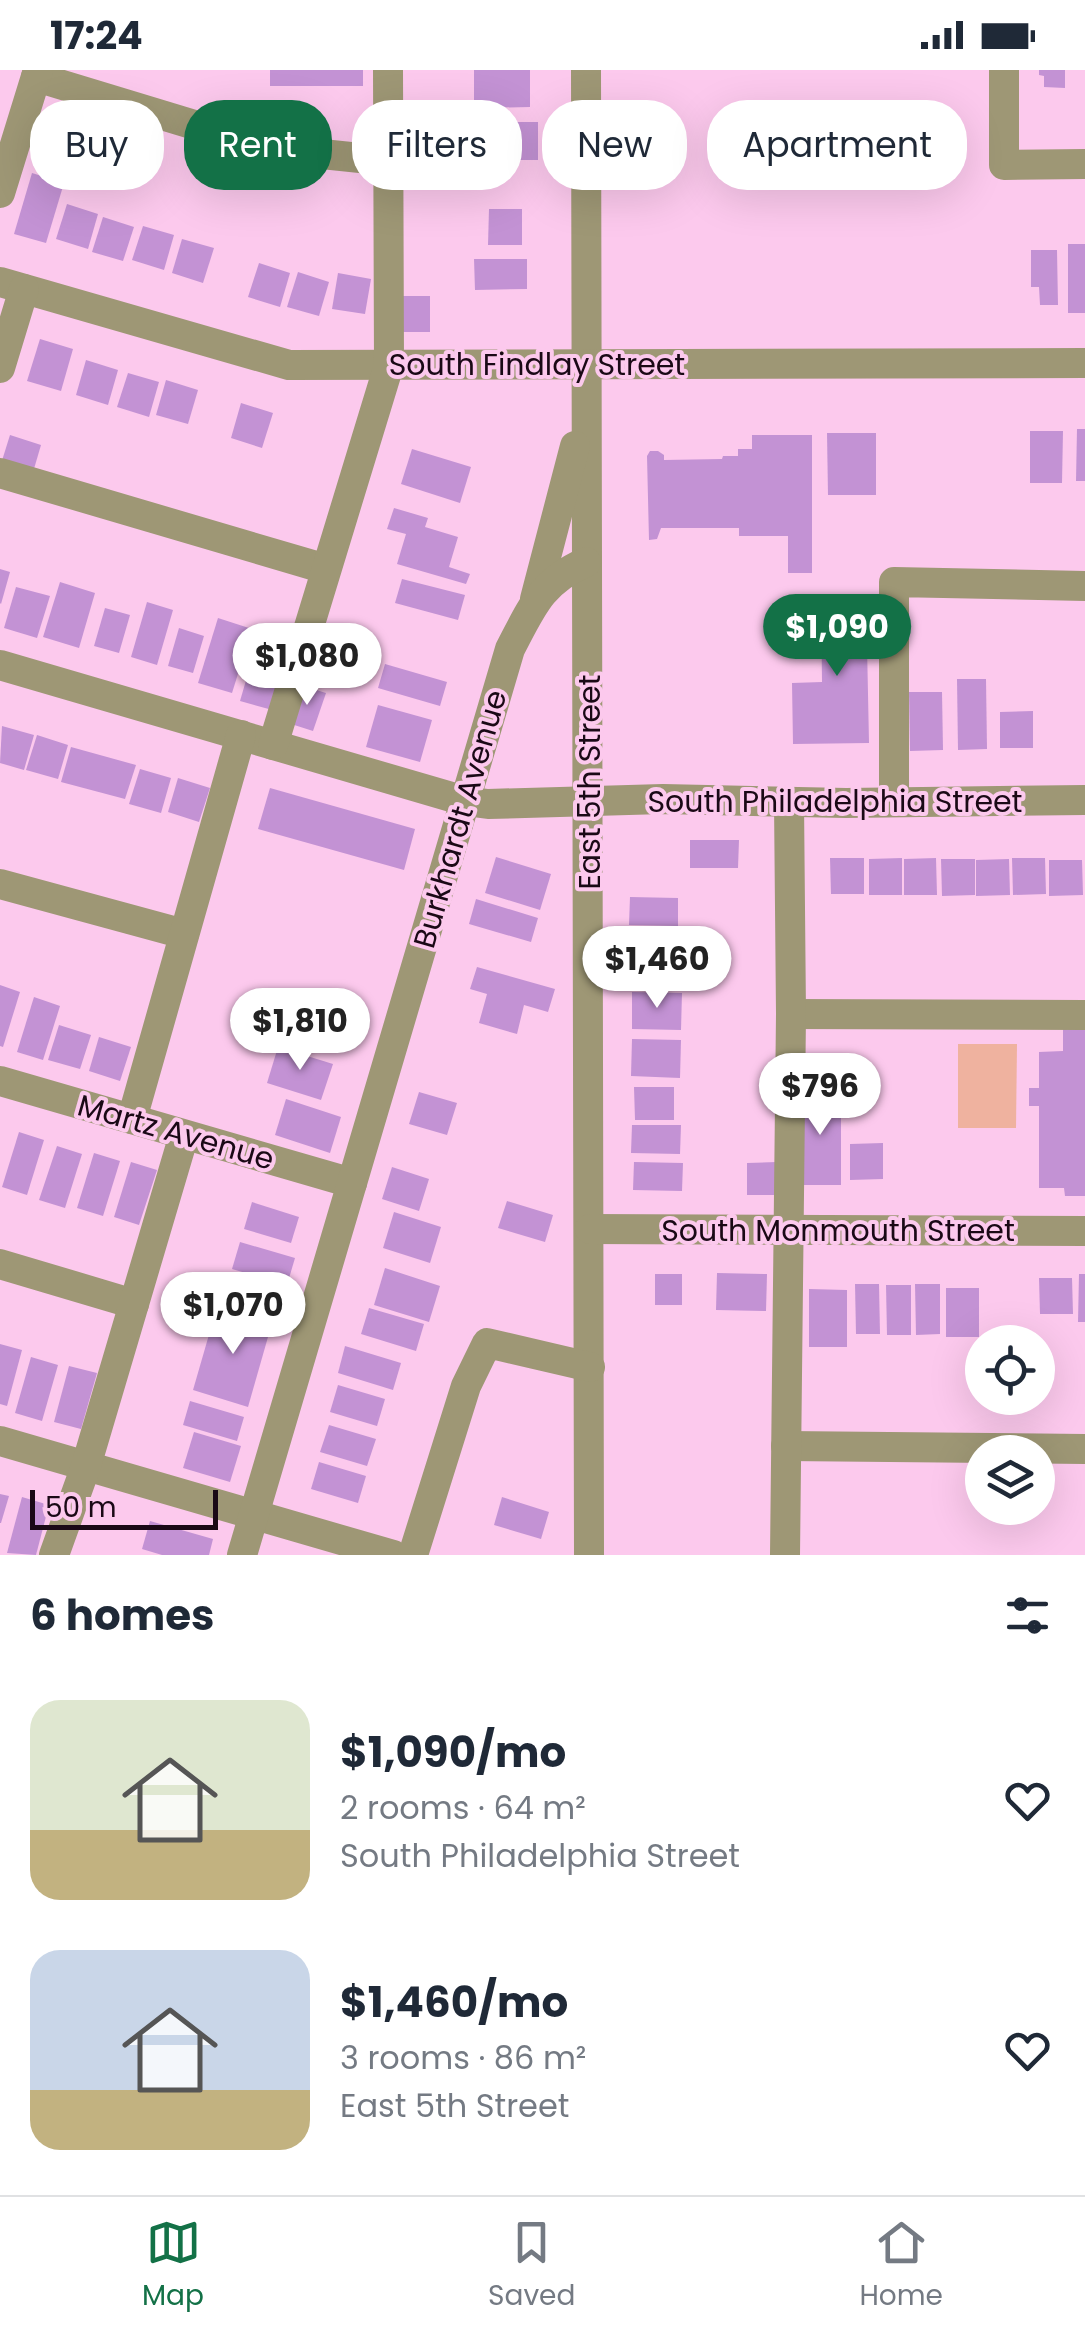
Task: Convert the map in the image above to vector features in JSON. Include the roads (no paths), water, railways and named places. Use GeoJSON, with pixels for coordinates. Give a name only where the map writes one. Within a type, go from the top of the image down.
{"type":"FeatureCollection","features":[{"type":"Feature","properties":{"kind":"street"},"geometry":{"type":"LineString","coordinates":[[388,70],[388,100]]}},
{"type":"Feature","properties":{"kind":"street","name":"East 5th Street"},"geometry":{"type":"LineString","coordinates":[[586,70],[589,1555]]}},
{"type":"Feature","properties":{"kind":"street"},"geometry":{"type":"LineString","coordinates":[[1004,70],[1004,164],[1085,164]]}},
{"type":"Feature","properties":{"kind":"street"},"geometry":{"type":"LineString","coordinates":[[0,193],[37,74],[274,149],[352,157]]}},
{"type":"Feature","properties":{"kind":"street"},"geometry":{"type":"LineString","coordinates":[[272,745],[389,365],[389,190]]}},
{"type":"Feature","properties":{"kind":"street"},"geometry":{"type":"LineString","coordinates":[[0,368],[12,285]]}},
{"type":"Feature","properties":{"kind":"street","name":"South Findlay Street"},"geometry":{"type":"LineString","coordinates":[[12,285],[289,365],[1085,363]]}},
{"type":"Feature","properties":{"kind":"street","name":"Burkhardt Avenue"},"geometry":{"type":"LineString","coordinates":[[534,604],[585,409]]}},
{"type":"Feature","properties":{"kind":"street"},"geometry":{"type":"LineString","coordinates":[[0,473],[326,569]]}},
{"type":"Feature","properties":{"kind":"street","name":"Burkhardt Avenue"},"geometry":{"type":"LineString","coordinates":[[242,1555],[510,649],[548,583],[586,562]]}},
{"type":"Feature","properties":{"kind":"street"},"geometry":{"type":"LineString","coordinates":[[894,802],[894,582],[1085,586]]}},
{"type":"Feature","properties":{"kind":"street"},"geometry":{"type":"LineString","coordinates":[[534,604],[548,601],[587,616]]}},
{"type":"Feature","properties":{"kind":"street","name":"South Philadelphia Street"},"geometry":{"type":"LineString","coordinates":[[0,665],[465,801],[488,804],[663,799],[1085,800]]}},
{"type":"Feature","properties":{"kind":"street"},"geometry":{"type":"LineString","coordinates":[[132,1119],[241,735]]}},
{"type":"Feature","properties":{"kind":"street"},"geometry":{"type":"LineString","coordinates":[[785,1555],[789,802]]}},
{"type":"Feature","properties":{"kind":"street"},"geometry":{"type":"LineString","coordinates":[[0,884],[184,934]]}},
{"type":"Feature","properties":{"kind":"street"},"geometry":{"type":"LineString","coordinates":[[790,1014],[1085,1015]]}},
{"type":"Feature","properties":{"kind":"street","name":"Martz Avenue"},"geometry":{"type":"LineString","coordinates":[[0,1081],[352,1183]]}},
{"type":"Feature","properties":{"kind":"street"},"geometry":{"type":"LineString","coordinates":[[54,1555],[86,1466],[184,1134]]}},
{"type":"Feature","properties":{"kind":"street","name":"South Monmouth Street"},"geometry":{"type":"LineString","coordinates":[[590,1229],[1085,1231]]}},
{"type":"Feature","properties":{"kind":"street"},"geometry":{"type":"LineString","coordinates":[[0,1264],[134,1304]]}},
{"type":"Feature","properties":{"kind":"street"},"geometry":{"type":"LineString","coordinates":[[413,1555],[466,1386],[487,1343],[590,1367]]}},
{"type":"Feature","properties":{"kind":"street"},"geometry":{"type":"LineString","coordinates":[[0,1441],[393,1555]]}},
{"type":"Feature","properties":{"kind":"street"},"geometry":{"type":"LineString","coordinates":[[786,1446],[1085,1449]]}}]}
